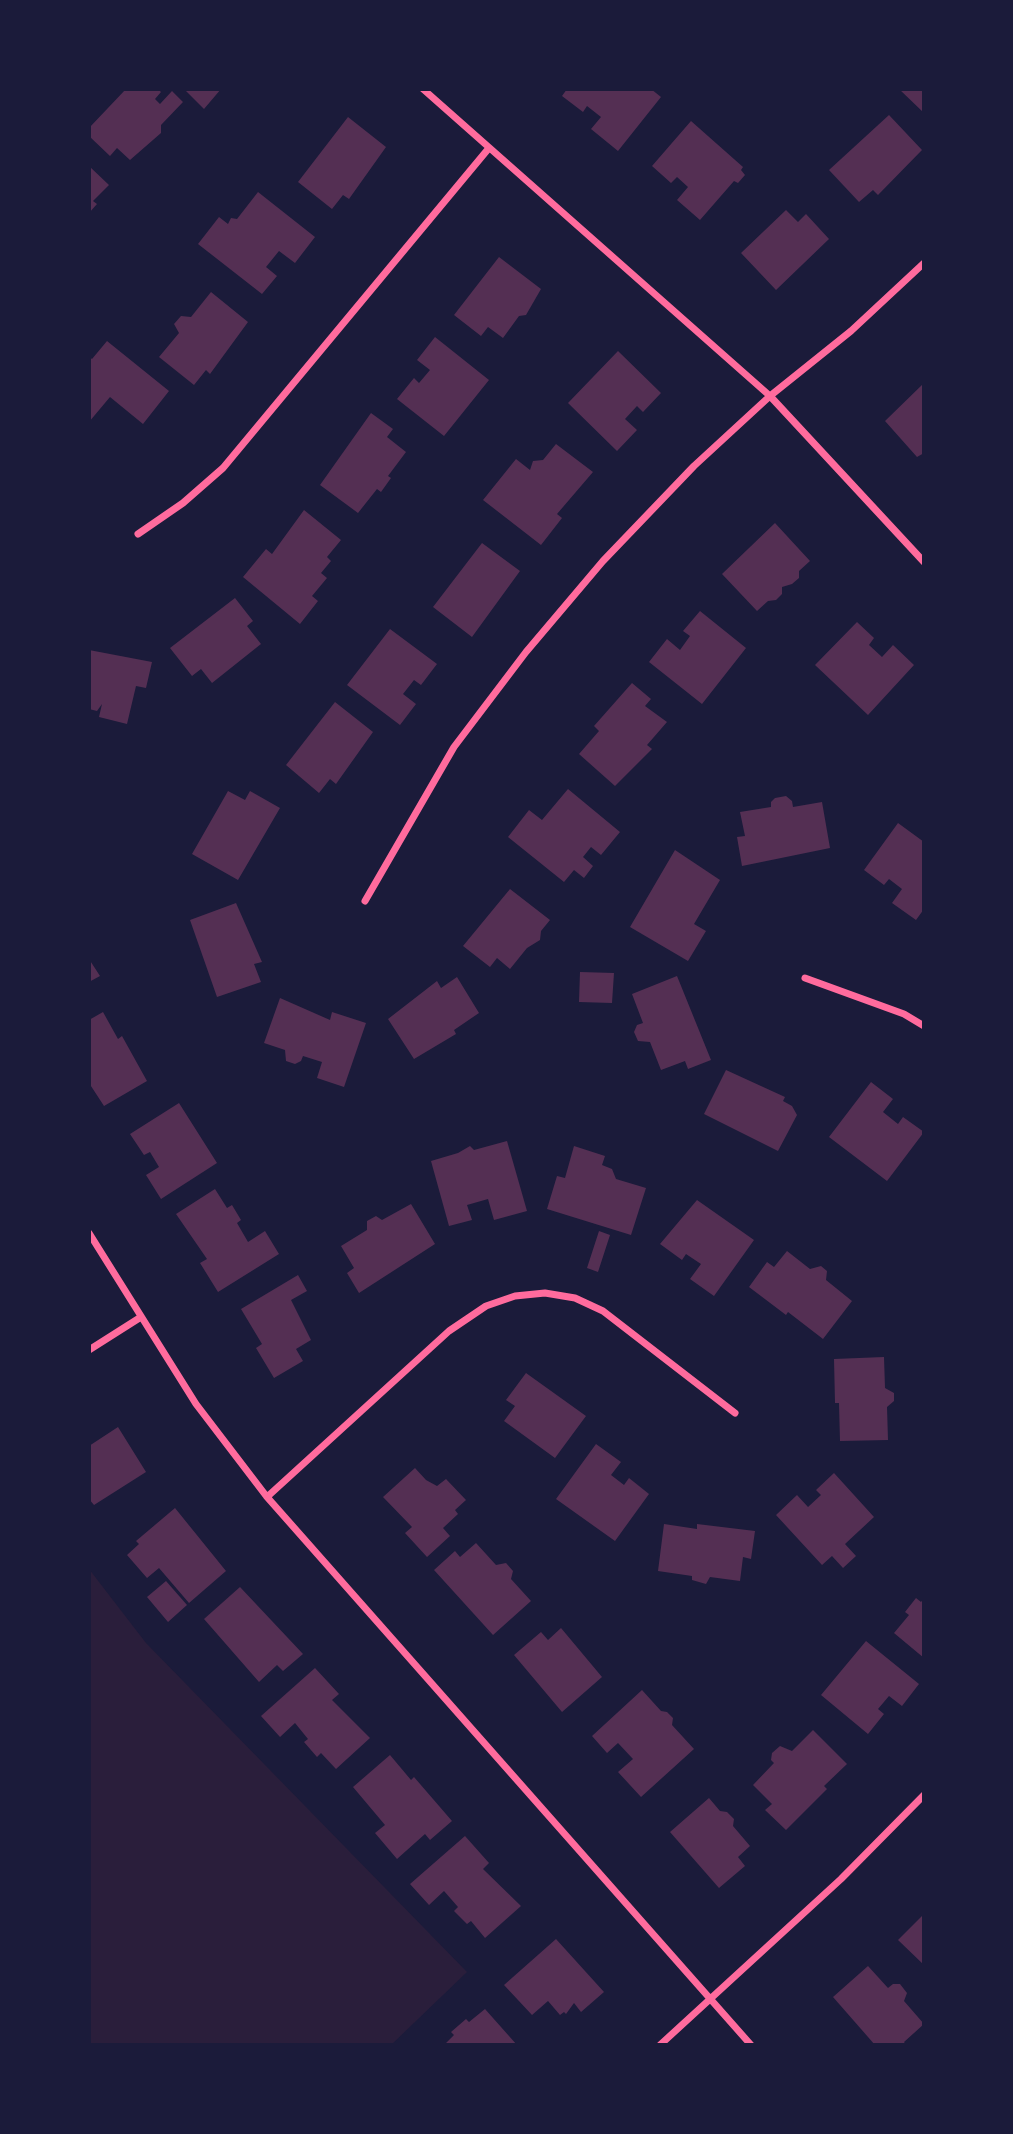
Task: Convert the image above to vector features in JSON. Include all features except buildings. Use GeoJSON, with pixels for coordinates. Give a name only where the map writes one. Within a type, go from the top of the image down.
{"type":"FeatureCollection","features":[{"type":"Feature","properties":{"kind":"street"},"geometry":{"type":"LineString","coordinates":[[423,89],[770,396],[924,562]]}},
{"type":"Feature","properties":{"kind":"street"},"geometry":{"type":"LineString","coordinates":[[138,534],[183,503],[223,468],[489,148]]}},
{"type":"Feature","properties":{"kind":"street"},"geometry":{"type":"LineString","coordinates":[[365,901],[454,747],[526,652],[603,561],[675,485],[770,396],[851,331],[924,263]]}},
{"type":"Feature","properties":{"kind":"street"},"geometry":{"type":"LineString","coordinates":[[805,978],[904,1014],[924,1026]]}},
{"type":"Feature","properties":{"kind":"street"},"geometry":{"type":"LineString","coordinates":[[89,1233],[196,1404],[267,1497],[751,2045]]}},
{"type":"Feature","properties":{"kind":"street"},"geometry":{"type":"LineString","coordinates":[[267,1497],[449,1331],[486,1306],[515,1296],[545,1293],[575,1298],[603,1311],[734,1413]]}},
{"type":"Feature","properties":{"kind":"street"},"geometry":{"type":"LineString","coordinates":[[89,1350],[141,1317]]}},
{"type":"Feature","properties":{"kind":"street"},"geometry":{"type":"LineString","coordinates":[[660,2045],[841,1879],[924,1795]]}},
{"type":"Feature","properties":{"kind":"shaded area"},"geometry":{"type":"Polygon","coordinates":[[[89,1569],[146,1643],[467,1972],[391,2045],[89,2045],[89,1569]]]}}]}
